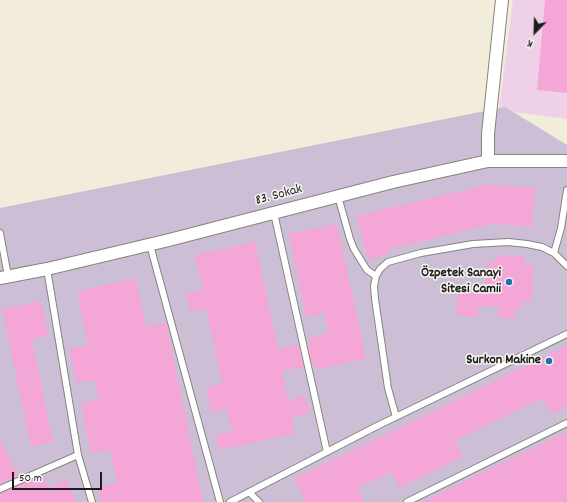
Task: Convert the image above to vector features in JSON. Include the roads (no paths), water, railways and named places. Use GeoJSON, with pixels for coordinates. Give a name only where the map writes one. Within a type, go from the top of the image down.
{"type":"FeatureCollection","features":[{"type":"Feature","properties":{"kind":"street"},"geometry":{"type":"LineString","coordinates":[[488,161],[488,134],[502,0]]}},
{"type":"Feature","properties":{"kind":"street","name":"83. Sokak"},"geometry":{"type":"LineString","coordinates":[[4,277],[47,270],[393,182],[488,161],[567,161]]}},
{"type":"Feature","properties":{"kind":"lane"},"geometry":{"type":"LineString","coordinates":[[554,253],[561,228],[567,190]]}},
{"type":"Feature","properties":{"kind":"lane"},"geometry":{"type":"LineString","coordinates":[[338,196],[354,249],[367,270],[376,276]]}},
{"type":"Feature","properties":{"kind":"lane"},"geometry":{"type":"LineString","coordinates":[[274,213],[327,452]]}},
{"type":"Feature","properties":{"kind":"lane"},"geometry":{"type":"LineString","coordinates":[[0,233],[4,277]]}},
{"type":"Feature","properties":{"kind":"lane"},"geometry":{"type":"LineString","coordinates":[[396,417],[388,388],[375,299],[374,286],[376,276],[380,269],[388,262],[421,253],[473,244],[508,242],[542,247],[554,253],[567,266]]}},
{"type":"Feature","properties":{"kind":"lane"},"geometry":{"type":"LineString","coordinates":[[150,245],[220,502]]}},
{"type":"Feature","properties":{"kind":"lane"},"geometry":{"type":"LineString","coordinates":[[47,270],[78,455],[92,502]]}},
{"type":"Feature","properties":{"kind":"lane"},"geometry":{"type":"LineString","coordinates":[[230,502],[396,417],[567,334]]}},
{"type":"Feature","properties":{"kind":"lane"},"geometry":{"type":"LineString","coordinates":[[407,502],[567,423]]}},
{"type":"Feature","properties":{"kind":"lane"},"geometry":{"type":"LineString","coordinates":[[0,488],[78,455]]}},
{"type":"Feature","properties":{"kind":"lane"},"geometry":{"type":"LineString","coordinates":[[249,492],[259,502]]}},
{"type":"Feature","properties":{"kind":"place","name":"Özpetek Sanayi Sitesi Camii"},"geometry":{"type":"Point","coordinates":[509,282]}},
{"type":"Feature","properties":{"kind":"place","name":"Surkon Makine"},"geometry":{"type":"Point","coordinates":[549,361]}}]}
